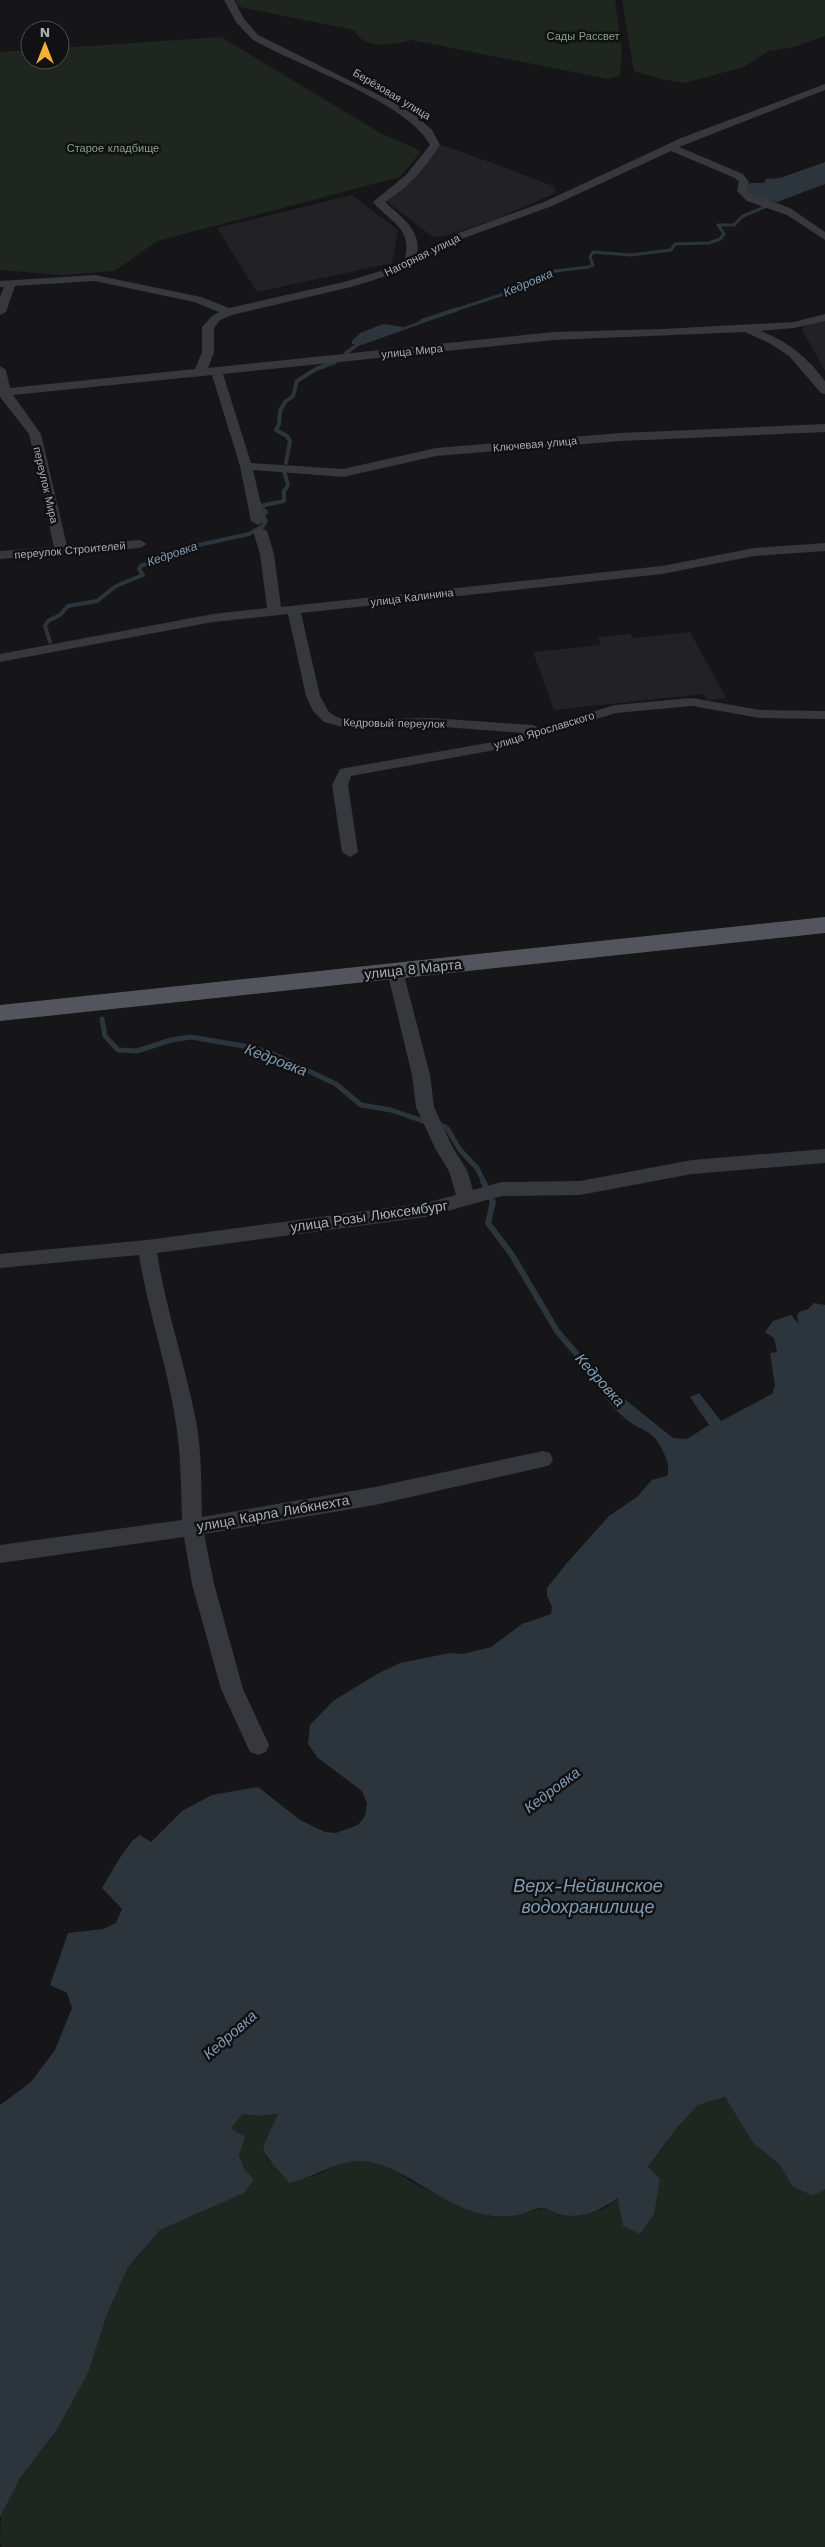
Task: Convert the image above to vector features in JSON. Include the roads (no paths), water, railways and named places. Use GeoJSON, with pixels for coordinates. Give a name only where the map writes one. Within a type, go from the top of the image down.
{"type":"FeatureCollection","features":[{"type":"Feature","properties":{"kind":"main road","name":"улица 8 Марта"},"geometry":{"type":"LineString","coordinates":[[0,1013],[825,925]]}},
{"type":"Feature","properties":{"kind":"street","name":"Берёзовая улица"},"geometry":{"type":"LineString","coordinates":[[229,0],[242,24],[261,42],[358,87],[411,119],[432,135],[435,145],[425,160],[393,193],[378,202],[410,232],[414,243],[414,251],[409,261]]}},
{"type":"Feature","properties":{"kind":"street","name":"Нагорная улица"},"geometry":{"type":"LineString","coordinates":[[228,312],[373,278],[460,236],[548,204],[671,147],[825,88]]}},
{"type":"Feature","properties":{"kind":"street"},"geometry":{"type":"LineString","coordinates":[[671,147],[735,174],[744,182],[742,191],[750,198],[786,210],[810,223],[825,237]]}},
{"type":"Feature","properties":{"kind":"street"},"geometry":{"type":"LineString","coordinates":[[810,223],[824,219]]}},
{"type":"Feature","properties":{"kind":"street"},"geometry":{"type":"LineString","coordinates":[[0,312],[5,284],[95,278],[196,299],[228,312]]}},
{"type":"Feature","properties":{"kind":"street"},"geometry":{"type":"LineString","coordinates":[[200,372],[208,352],[208,327],[216,318],[228,312]]}},
{"type":"Feature","properties":{"kind":"street","name":"улица Мира"},"geometry":{"type":"LineString","coordinates":[[2,392],[200,372],[217,372],[553,336],[682,333],[738,327],[785,326],[825,317]]}},
{"type":"Feature","properties":{"kind":"street"},"geometry":{"type":"LineString","coordinates":[[777,342],[785,326]]}},
{"type":"Feature","properties":{"kind":"street"},"geometry":{"type":"LineString","coordinates":[[738,327],[777,342],[803,361],[825,390]]}},
{"type":"Feature","properties":{"kind":"street","name":"переулок Мира"},"geometry":{"type":"LineString","coordinates":[[0,370],[2,392],[35,434],[61,550]]}},
{"type":"Feature","properties":{"kind":"street"},"geometry":{"type":"LineString","coordinates":[[217,372],[246,466],[267,554],[275,613]]}},
{"type":"Feature","properties":{"kind":"street","name":"Ключевая улица"},"geometry":{"type":"LineString","coordinates":[[246,466],[343,473],[436,452],[621,437],[825,428]]}},
{"type":"Feature","properties":{"kind":"street","name":"переулок Строителей"},"geometry":{"type":"LineString","coordinates":[[0,555],[140,544]]}},
{"type":"Feature","properties":{"kind":"street","name":"улица Калинина"},"geometry":{"type":"LineString","coordinates":[[0,658],[188,622],[500,586],[662,570],[770,550],[825,547]]}},
{"type":"Feature","properties":{"kind":"street","name":"Кедровый переулок"},"geometry":{"type":"LineString","coordinates":[[294,611],[314,698],[324,715],[333,721],[346,724],[432,722],[545,730]]}},
{"type":"Feature","properties":{"kind":"street","name":"улица Ярославского"},"geometry":{"type":"LineString","coordinates":[[350,852],[340,785],[345,772],[495,746],[615,709],[692,702],[760,714],[825,715]]}},
{"type":"Feature","properties":{"kind":"street"},"geometry":{"type":"LineString","coordinates":[[395,971],[421,1076],[425,1107],[445,1150],[458,1170],[479,1195]]}},
{"type":"Feature","properties":{"kind":"street","name":"улица Розы Люксембург"},"geometry":{"type":"LineString","coordinates":[[0,1261],[147,1247],[426,1210],[479,1195],[580,1188],[692,1167],[825,1156]]}},
{"type":"Feature","properties":{"kind":"street"},"geometry":{"type":"LineString","coordinates":[[147,1247],[152,1285],[186,1421],[190,1448],[192,1527],[204,1584],[232,1689],[258,1744]]}},
{"type":"Feature","properties":{"kind":"street","name":"улица Карла Либкнехта"},"geometry":{"type":"LineString","coordinates":[[0,1554],[192,1527],[405,1490],[543,1459]]}},
{"type":"Feature","properties":{"kind":"water"},"geometry":{"type":"Polygon","coordinates":[[[825,162],[825,184],[777,202],[759,199],[747,191],[750,183],[764,183],[766,179],[780,178],[825,162]]]}},
{"type":"Feature","properties":{"kind":"water"},"geometry":{"type":"Polygon","coordinates":[[[429,318],[426,322],[362,345],[352,344],[352,341],[360,333],[383,324],[404,327],[429,318]]]}},
{"type":"Feature","properties":{"kind":"water","name":"Верх-Нейвинское водохранилище"},"geometry":{"type":"Polygon","coordinates":[[[814,1303],[825,1305],[825,2189],[813,2196],[792,2186],[780,2165],[753,2143],[725,2097],[698,2105],[676,2129],[648,2167],[660,2179],[654,2214],[640,2234],[623,2226],[618,2198],[598,2210],[583,2215],[566,2216],[542,2208],[516,2215],[492,2216],[460,2207],[391,2169],[364,2161],[347,2162],[289,2183],[271,2161],[263,2147],[278,2114],[259,2116],[243,2114],[231,2128],[245,2137],[239,2155],[245,2170],[254,2179],[244,2193],[160,2230],[128,2267],[106,2317],[88,2373],[56,2431],[20,2478],[0,2517],[0,2105],[31,2082],[55,2050],[72,2008],[67,1993],[50,1985],[68,1933],[103,1929],[116,1923],[122,1909],[102,1888],[132,1841],[140,1835],[151,1842],[182,1811],[212,1795],[258,1787],[300,1820],[325,1832],[336,1833],[358,1825],[365,1816],[367,1803],[362,1791],[318,1758],[308,1744],[310,1725],[333,1701],[377,1674],[400,1663],[450,1653],[463,1654],[491,1647],[522,1624],[551,1614],[552,1607],[547,1596],[547,1588],[566,1564],[609,1516],[637,1497],[652,1480],[667,1476],[667,1460],[656,1440],[652,1435],[628,1421],[611,1405],[592,1373],[673,1438],[687,1439],[709,1425],[690,1397],[699,1393],[721,1421],[772,1394],[775,1386],[770,1353],[777,1352],[774,1338],[765,1332],[773,1321],[791,1315],[799,1324],[797,1316],[799,1312],[808,1309],[814,1303]]]}},
{"type":"Feature","properties":{"kind":"waterway","name":"Кедровка"},"geometry":{"type":"LineString","coordinates":[[455,310],[528,286],[555,271],[589,267],[593,265],[590,257],[593,252],[631,255],[671,250],[675,244],[709,243],[720,239],[724,234],[718,225],[734,225],[743,216],[767,206]]}},
{"type":"Feature","properties":{"kind":"waterway","name":"Кедровка"},"geometry":{"type":"LineString","coordinates":[[422,321],[455,310]]}},
{"type":"Feature","properties":{"kind":"waterway","name":"Кедровка"},"geometry":{"type":"LineString","coordinates":[[346,353],[361,342]]}},
{"type":"Feature","properties":{"kind":"waterway","name":"Кедровка"},"geometry":{"type":"LineString","coordinates":[[286,463],[290,441],[287,436],[276,430],[279,424],[280,411],[285,402],[293,396],[297,381],[316,369],[335,362]]}},
{"type":"Feature","properties":{"kind":"waterway","name":"Кедровка"},"geometry":{"type":"LineString","coordinates":[[50,642],[45,626],[48,621],[60,615],[68,606],[97,601],[116,586],[143,575],[139,569],[142,565],[156,563],[163,557],[182,553],[194,546],[249,534],[263,526],[266,521],[263,517],[266,512],[260,506],[284,501],[284,491],[288,485],[284,471]]}},
{"type":"Feature","properties":{"kind":"waterway","name":"Кедровка"},"geometry":{"type":"LineString","coordinates":[[102,1019],[105,1036],[118,1050],[137,1051],[171,1040],[191,1037],[255,1048],[273,1054],[336,1084],[361,1105],[391,1110],[429,1123]]}},
{"type":"Feature","properties":{"kind":"waterway","name":"Кедровка"},"geometry":{"type":"LineString","coordinates":[[437,1123],[447,1128],[460,1150],[477,1168],[484,1182]]}},
{"type":"Feature","properties":{"kind":"waterway","name":"Кедровка"},"geometry":{"type":"LineString","coordinates":[[483,1181],[493,1202],[488,1223],[512,1255],[557,1331],[597,1378]]}},
{"type":"Feature","properties":{"kind":"park label","name":"Сады Рассвет"},"geometry":{"type":"Point","coordinates":[583,36]}},
{"type":"Feature","properties":{"kind":"park label","name":"Старое кладбище"},"geometry":{"type":"Point","coordinates":[113,148]}}]}
